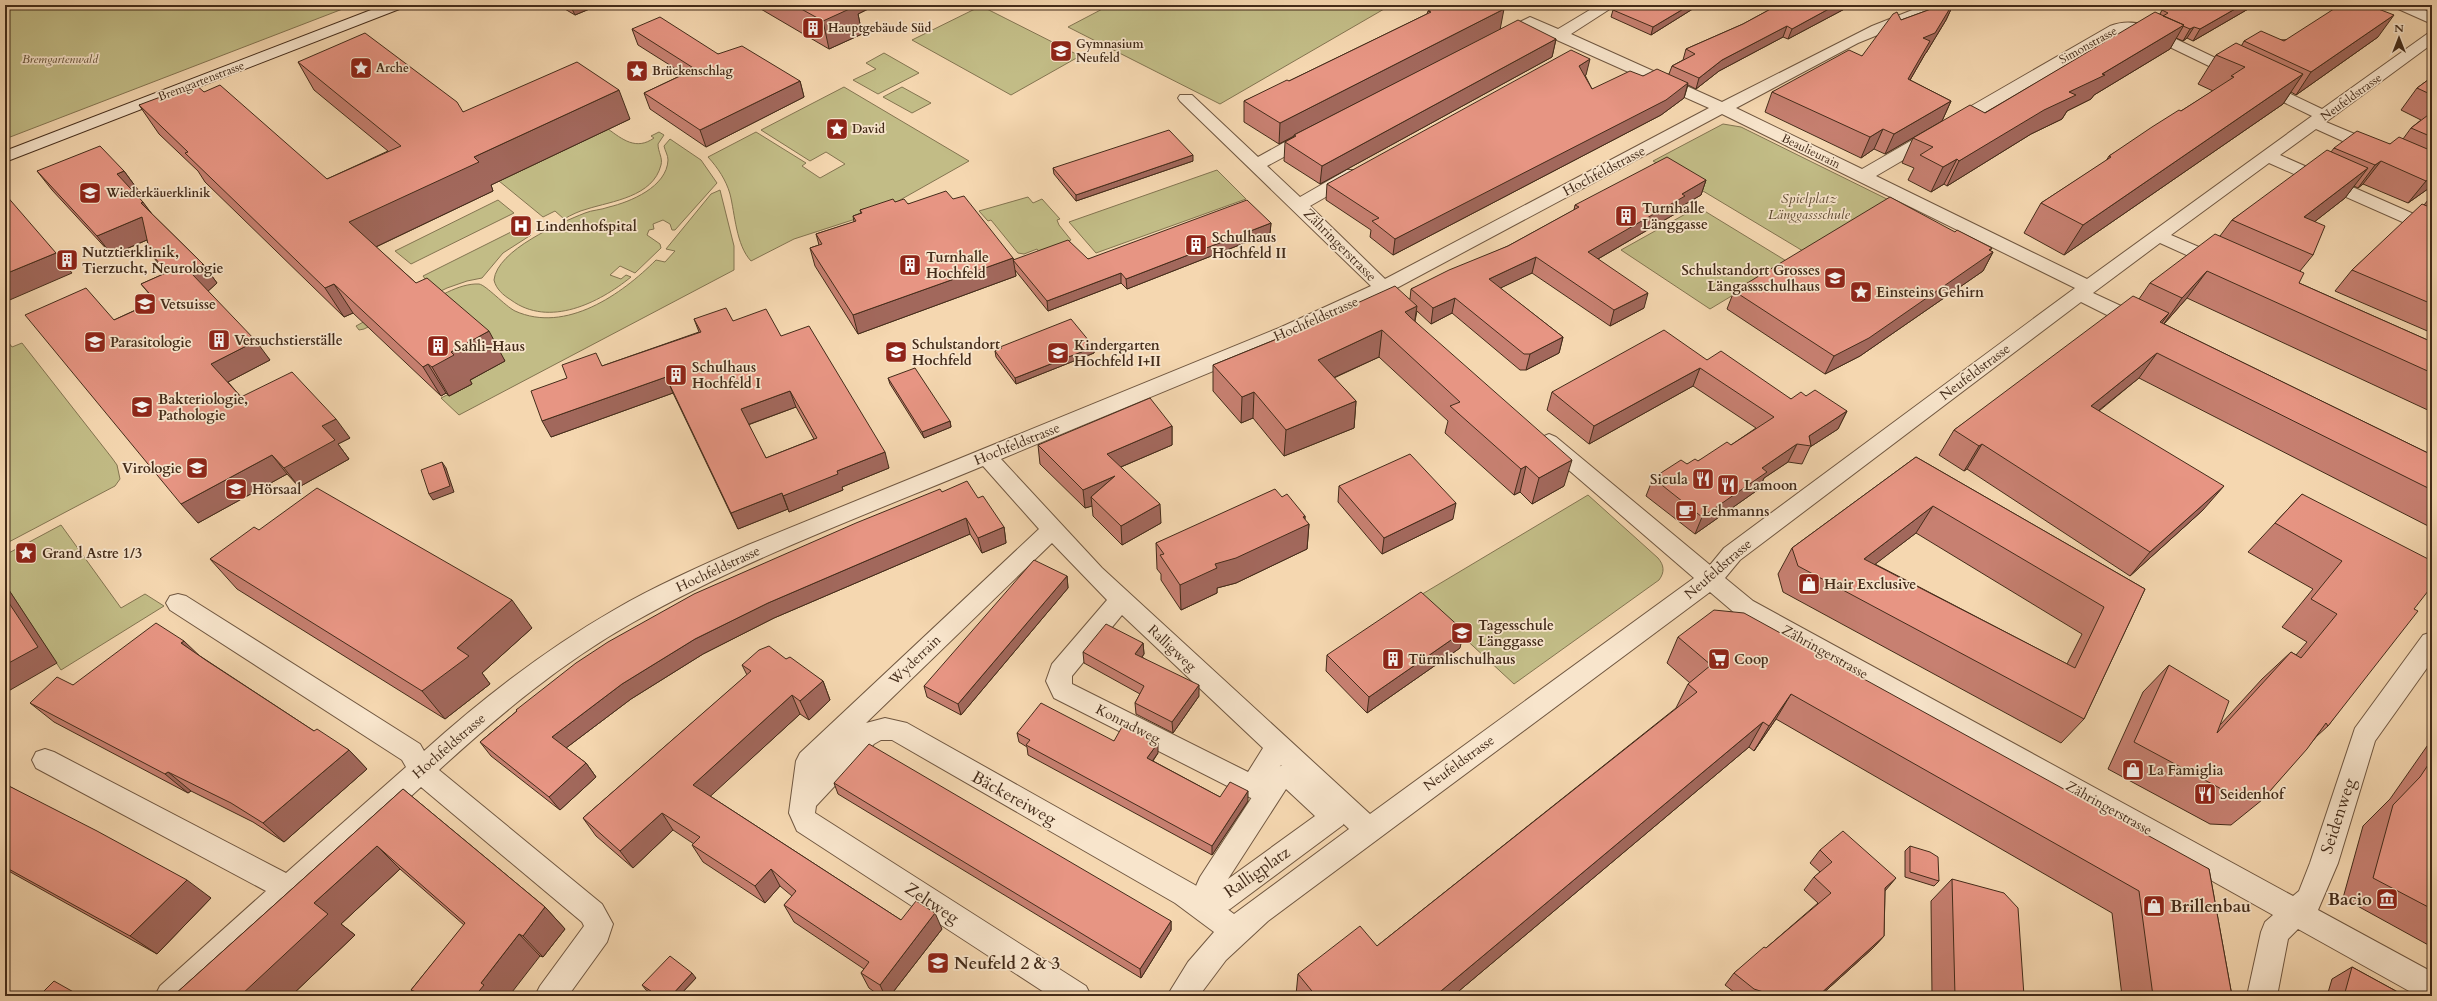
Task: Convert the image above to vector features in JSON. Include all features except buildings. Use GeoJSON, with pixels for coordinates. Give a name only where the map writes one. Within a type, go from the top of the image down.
{"type":"FeatureCollection","features":[{"type":"Feature","properties":{"kind":"street","name":"Bremgartenstrasse"},"geometry":{"type":"LineString","coordinates":[[5,157],[397,5]]}},
{"type":"Feature","properties":{"kind":"street"},"geometry":{"type":"LineString","coordinates":[[1559,35],[1609,5]]}},
{"type":"Feature","properties":{"kind":"street","name":"Hochfeldstrasse"},"geometry":{"type":"LineString","coordinates":[[170,996],[472,724],[539,671],[582,642],[654,598],[756,551],[1286,333],[1381,289],[1868,33],[1939,5]]}},
{"type":"Feature","properties":{"kind":"street"},"geometry":{"type":"LineString","coordinates":[[2401,5],[2432,19]]}},
{"type":"Feature","properties":{"kind":"street","name":"Beaulieurain"},"geometry":{"type":"LineString","coordinates":[[1488,44],[1530,22],[1586,46],[1723,108],[1863,176],[2085,290],[2155,331]]}},
{"type":"Feature","properties":{"kind":"street","name":"Simonstrasse"},"geometry":{"type":"LineString","coordinates":[[1863,176],[2115,29],[2124,26],[2136,27],[2152,32],[2389,156]]}},
{"type":"Feature","properties":{"kind":"street","name":"Neufeldstrasse"},"geometry":{"type":"LineString","coordinates":[[1182,996],[1210,958],[1236,930],[1368,829],[1710,579],[1732,554],[2085,290],[2432,37]]}},
{"type":"Feature","properties":{"kind":"street"},"geometry":{"type":"LineString","coordinates":[[1566,58],[1586,46]]}},
{"type":"Feature","properties":{"kind":"street","name":"Zähringerstrasse"},"geometry":{"type":"LineString","coordinates":[[1186,98],[1300,204],[1374,277],[1388,299],[1406,315]]}},
{"type":"Feature","properties":{"kind":"street"},"geometry":{"type":"LineString","coordinates":[[1257,164],[1328,126]]}},
{"type":"Feature","properties":{"kind":"street"},"geometry":{"type":"LineString","coordinates":[[2269,157],[2432,229]]}},
{"type":"Feature","properties":{"kind":"street","name":"Zähringerstrasse"},"geometry":{"type":"LineString","coordinates":[[1300,204],[1370,165]]}},
{"type":"Feature","properties":{"kind":"street"},"geometry":{"type":"LineString","coordinates":[[2159,236],[2236,270]]}},
{"type":"Feature","properties":{"kind":"street","name":"Zähringerstrasse"},"geometry":{"type":"LineString","coordinates":[[1533,428],[1745,608],[2432,988]]}},
{"type":"Feature","properties":{"kind":"street","name":"Ralligweg"},"geometry":{"type":"LineString","coordinates":[[987,457],[1052,530],[1121,600],[1368,829]]}},
{"type":"Feature","properties":{"kind":"street","name":"Wyderrain"},"geometry":{"type":"LineString","coordinates":[[803,802],[809,761],[1052,530]]}},
{"type":"Feature","properties":{"kind":"street","name":"Konradweg"},"geometry":{"type":"LineString","coordinates":[[1121,600],[1061,671],[1058,681],[1063,691],[1253,787],[1278,747]]}},
{"type":"Feature","properties":{"kind":"street"},"geometry":{"type":"LineString","coordinates":[[178,603],[411,752],[433,782],[597,919],[599,924],[593,939],[550,996]]}},
{"type":"Feature","properties":{"kind":"street","name":"Seidenweg"},"geometry":{"type":"LineString","coordinates":[[2262,996],[2275,932],[2297,913],[2309,900],[2324,863],[2364,736],[2432,642]]}},
{"type":"Feature","properties":{"kind":"street","name":"Bäckereiweg"},"geometry":{"type":"LineString","coordinates":[[803,802],[865,736],[883,728],[894,730],[1186,894],[1211,915],[1236,930]]}},
{"type":"Feature","properties":{"kind":"street"},"geometry":{"type":"LineString","coordinates":[[45,760],[288,889]]}},
{"type":"Feature","properties":{"kind":"street","name":"Ralligplatz"},"geometry":{"type":"LineString","coordinates":[[1283,776],[1290,777],[1334,817],[1221,900],[1209,886],[1278,778],[1283,776]]}},
{"type":"Feature","properties":{"kind":"street","name":"Zeltweg"},"geometry":{"type":"LineString","coordinates":[[803,802],[802,813],[806,822],[1076,996]]}},
{"type":"Feature","properties":{"kind":"green space","name":"Bremgartenwald"},"geometry":{"type":"Polygon","coordinates":[[[5,5],[353,5],[5,139],[5,5]]]}},
{"type":"Feature","properties":{"kind":"green space"},"geometry":{"type":"Polygon","coordinates":[[[1110,5],[1391,5],[1220,104],[1068,27],[1110,5]]]}},
{"type":"Feature","properties":{"kind":"green space"},"geometry":{"type":"Polygon","coordinates":[[[981,6],[1080,56],[1011,95],[912,40],[981,6]]]}},
{"type":"Feature","properties":{"kind":"green space"},"geometry":{"type":"Polygon","coordinates":[[[884,53],[919,73],[878,94],[853,80],[876,69],[866,63],[884,53]]]}},
{"type":"Feature","properties":{"kind":"green space"},"geometry":{"type":"Polygon","coordinates":[[[844,87],[969,161],[893,204],[874,213],[794,239],[751,261],[742,247],[739,238],[730,194],[724,179],[708,157],[756,132],[806,163],[802,166],[820,178],[845,164],[826,152],[810,161],[761,130],[844,87]]]}},
{"type":"Feature","properties":{"kind":"green space"},"geometry":{"type":"Polygon","coordinates":[[[902,87],[931,103],[912,113],[883,97],[902,87]]]}},
{"type":"Feature","properties":{"kind":"green space","name":"Spielplatz Länggassschule"},"geometry":{"type":"Polygon","coordinates":[[[1723,124],[1741,127],[1899,205],[1813,257],[1653,161],[1723,124]]]}},
{"type":"Feature","properties":{"kind":"green space"},"geometry":{"type":"Polygon","coordinates":[[[608,129],[624,140],[635,144],[647,142],[654,138],[651,136],[659,132],[664,135],[658,144],[661,165],[657,176],[641,191],[619,200],[581,211],[564,219],[555,211],[543,217],[499,181],[608,129]]]}},
{"type":"Feature","properties":{"kind":"green space"},"geometry":{"type":"Polygon","coordinates":[[[670,139],[701,160],[717,183],[675,230],[672,230],[670,224],[663,220],[653,224],[654,229],[649,230],[647,235],[660,244],[661,248],[635,273],[620,266],[610,275],[621,279],[626,275],[631,277],[604,296],[573,309],[557,312],[541,312],[526,308],[500,292],[494,280],[498,269],[506,258],[518,248],[531,239],[561,223],[588,212],[618,205],[646,192],[654,185],[666,170],[668,158],[664,146],[670,139]]]}},
{"type":"Feature","properties":{"kind":"green space"},"geometry":{"type":"Polygon","coordinates":[[[1217,170],[1246,199],[1096,253],[1069,222],[1217,170]]]}},
{"type":"Feature","properties":{"kind":"green space"},"geometry":{"type":"Polygon","coordinates":[[[720,190],[734,246],[734,270],[459,415],[441,398],[447,395],[449,396],[472,384],[469,381],[505,360],[444,307],[417,308],[439,296],[471,284],[482,285],[515,311],[534,317],[554,318],[573,314],[592,307],[627,286],[656,260],[665,262],[675,251],[666,249],[711,194],[720,190]]]}},
{"type":"Feature","properties":{"kind":"green space"},"geometry":{"type":"Polygon","coordinates":[[[1028,197],[1033,203],[1042,199],[1060,219],[1057,220],[1059,225],[1071,240],[1039,252],[1037,249],[1024,254],[1018,253],[991,220],[988,221],[979,211],[1028,197]]]}},
{"type":"Feature","properties":{"kind":"green space"},"geometry":{"type":"Polygon","coordinates":[[[498,200],[514,213],[411,264],[395,251],[498,200]]]}},
{"type":"Feature","properties":{"kind":"green space"},"geometry":{"type":"Polygon","coordinates":[[[1698,207],[1788,262],[1710,309],[1621,250],[1698,207]]]}},
{"type":"Feature","properties":{"kind":"green space"},"geometry":{"type":"Polygon","coordinates":[[[519,228],[531,235],[503,253],[482,278],[467,281],[447,288],[364,329],[359,330],[356,326],[419,292],[426,280],[423,276],[519,228]]]}},
{"type":"Feature","properties":{"kind":"green space"},"geometry":{"type":"Polygon","coordinates":[[[5,338],[12,347],[22,343],[112,458],[117,465],[120,479],[115,486],[5,544],[5,338]]]}},
{"type":"Feature","properties":{"kind":"green space"},"geometry":{"type":"Polygon","coordinates":[[[1588,495],[1658,558],[1663,566],[1662,574],[1659,580],[1514,684],[1419,596],[1588,495]]]}},
{"type":"Feature","properties":{"kind":"green space"},"geometry":{"type":"Polygon","coordinates":[[[61,525],[121,608],[145,594],[164,606],[61,670],[5,584],[5,555],[61,525]]]}},
{"type":"Feature","properties":{"kind":"place","name":"Hauptgebäude Süd"},"geometry":{"type":"Point","coordinates":[813,28]}},
{"type":"Feature","properties":{"kind":"place","name":"Gymnasium Neufeld"},"geometry":{"type":"Point","coordinates":[1061,51]}},
{"type":"Feature","properties":{"kind":"place","name":"Arche"},"geometry":{"type":"Point","coordinates":[361,68]}},
{"type":"Feature","properties":{"kind":"place","name":"Brückenschlag"},"geometry":{"type":"Point","coordinates":[637,71]}},
{"type":"Feature","properties":{"kind":"place","name":"David"},"geometry":{"type":"Point","coordinates":[837,129]}},
{"type":"Feature","properties":{"kind":"place","name":"Wiederkäuerklinik"},"geometry":{"type":"Point","coordinates":[90,193]}},
{"type":"Feature","properties":{"kind":"place","name":"Turnhalle Länggasse"},"geometry":{"type":"Point","coordinates":[1626,216]}},
{"type":"Feature","properties":{"kind":"place","name":"Lindenhofspital"},"geometry":{"type":"Point","coordinates":[521,226]}},
{"type":"Feature","properties":{"kind":"place","name":"Schulhaus Hochfeld II"},"geometry":{"type":"Point","coordinates":[1196,245]}},
{"type":"Feature","properties":{"kind":"place","name":"Nutztierklinik, Tierzucht, Neurologie"},"geometry":{"type":"Point","coordinates":[67,260]}},
{"type":"Feature","properties":{"kind":"place","name":"Turnhalle Hochfeld"},"geometry":{"type":"Point","coordinates":[910,265]}},
{"type":"Feature","properties":{"kind":"place","name":"Schulstandort Grosses Längassschulhaus"},"geometry":{"type":"Point","coordinates":[1835,278]}},
{"type":"Feature","properties":{"kind":"place","name":"Einsteins Gehirn"},"geometry":{"type":"Point","coordinates":[1861,292]}},
{"type":"Feature","properties":{"kind":"place","name":"Vetsuisse"},"geometry":{"type":"Point","coordinates":[145,304]}},
{"type":"Feature","properties":{"kind":"place","name":"Versuchstierställe"},"geometry":{"type":"Point","coordinates":[219,340]}},
{"type":"Feature","properties":{"kind":"place","name":"Parasitologie"},"geometry":{"type":"Point","coordinates":[95,342]}},
{"type":"Feature","properties":{"kind":"place","name":"Sahli-Haus"},"geometry":{"type":"Point","coordinates":[438,346]}},
{"type":"Feature","properties":{"kind":"place","name":"Schulstandort Hochfeld"},"geometry":{"type":"Point","coordinates":[896,352]}},
{"type":"Feature","properties":{"kind":"place","name":"Kindergarten Hochfeld I+II"},"geometry":{"type":"Point","coordinates":[1058,353]}},
{"type":"Feature","properties":{"kind":"place","name":"Schulhaus Hochfeld I"},"geometry":{"type":"Point","coordinates":[676,375]}},
{"type":"Feature","properties":{"kind":"place","name":"Bakteriologie, Pathologie"},"geometry":{"type":"Point","coordinates":[142,407]}},
{"type":"Feature","properties":{"kind":"place","name":"Virologie"},"geometry":{"type":"Point","coordinates":[197,468]}},
{"type":"Feature","properties":{"kind":"place","name":"Sicula"},"geometry":{"type":"Point","coordinates":[1703,479]}},
{"type":"Feature","properties":{"kind":"place","name":"Lamoon"},"geometry":{"type":"Point","coordinates":[1728,485]}},
{"type":"Feature","properties":{"kind":"place","name":"Hörsaal"},"geometry":{"type":"Point","coordinates":[236,489]}},
{"type":"Feature","properties":{"kind":"place","name":"Lehmanns"},"geometry":{"type":"Point","coordinates":[1686,511]}},
{"type":"Feature","properties":{"kind":"place","name":"Grand Astre 1/3"},"geometry":{"type":"Point","coordinates":[26,553]}},
{"type":"Feature","properties":{"kind":"place","name":"Hair Exclusive"},"geometry":{"type":"Point","coordinates":[1809,584]}},
{"type":"Feature","properties":{"kind":"place","name":"Tagesschule Länggasse"},"geometry":{"type":"Point","coordinates":[1462,633]}},
{"type":"Feature","properties":{"kind":"place","name":"Türmlischulhaus"},"geometry":{"type":"Point","coordinates":[1393,659]}},
{"type":"Feature","properties":{"kind":"place","name":"Coop"},"geometry":{"type":"Point","coordinates":[1719,659]}},
{"type":"Feature","properties":{"kind":"place","name":"La Famiglia"},"geometry":{"type":"Point","coordinates":[2133,770]}},
{"type":"Feature","properties":{"kind":"place","name":"Seidenhof"},"geometry":{"type":"Point","coordinates":[2205,794]}},
{"type":"Feature","properties":{"kind":"place","name":"Bacio"},"geometry":{"type":"Point","coordinates":[2387,899]}},
{"type":"Feature","properties":{"kind":"place","name":"Brillenbau"},"geometry":{"type":"Point","coordinates":[2154,906]}},
{"type":"Feature","properties":{"kind":"place","name":"Neufeld 2 & 3"},"geometry":{"type":"Point","coordinates":[938,963]}}]}
